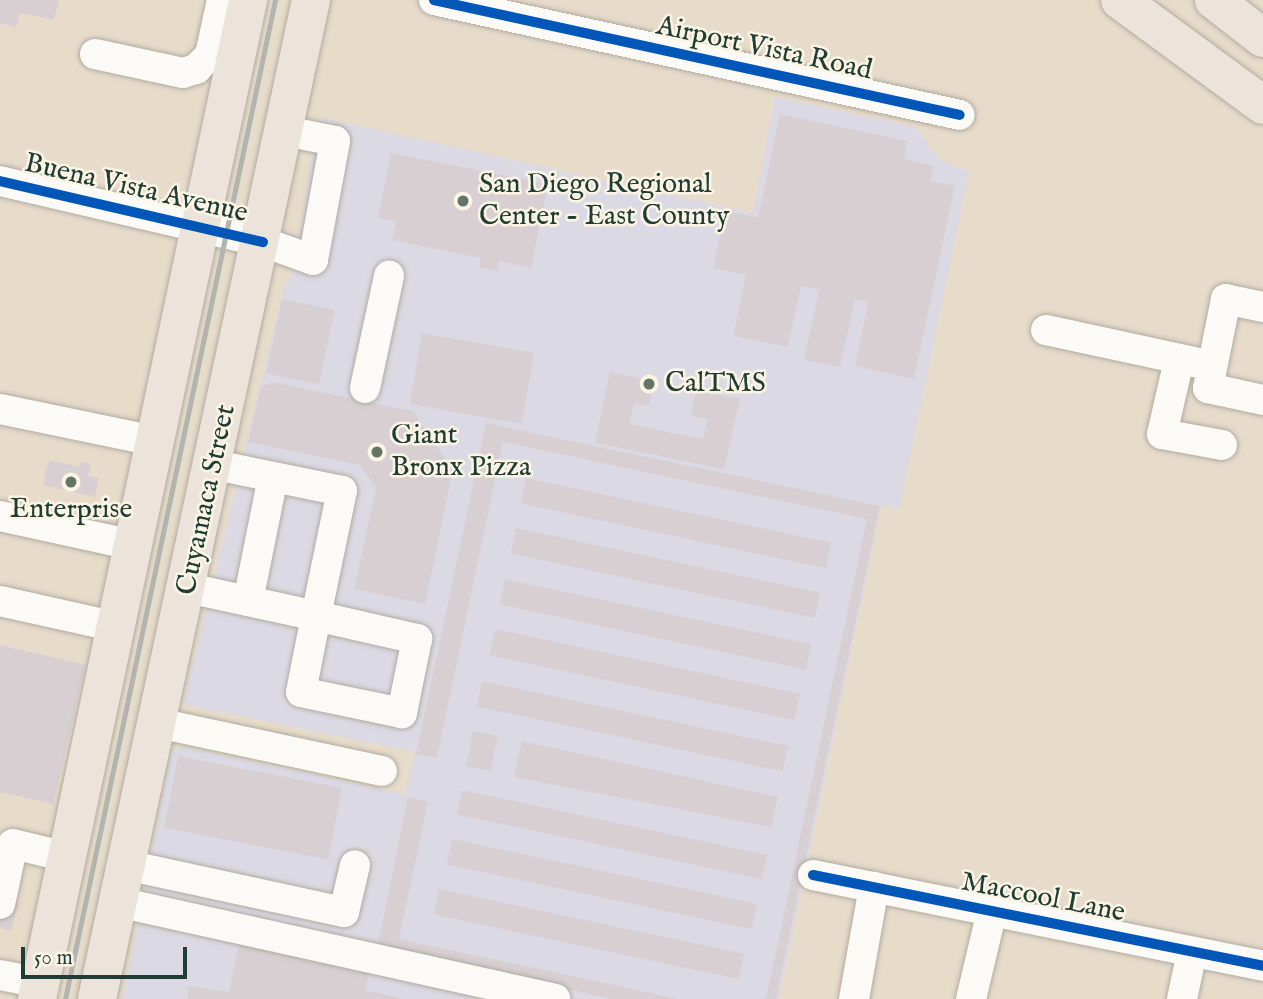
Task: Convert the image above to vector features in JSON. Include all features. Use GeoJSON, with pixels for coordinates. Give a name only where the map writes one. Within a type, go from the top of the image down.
{"type":"FeatureCollection","features":[{"type":"Feature","properties":{"kind":"main road"},"geometry":{"type":"LineString","coordinates":[[39,991],[248,0]]}},
{"type":"Feature","properties":{"kind":"main road","name":"Cuyamaca Street"},"geometry":{"type":"LineString","coordinates":[[97,999],[215,465],[312,0]]}},
{"type":"Feature","properties":{"kind":"main road"},"geometry":{"type":"LineString","coordinates":[[1120,0],[1263,106]]}},
{"type":"Feature","properties":{"kind":"main road"},"geometry":{"type":"LineString","coordinates":[[1214,0],[1263,38]]}},
{"type":"Feature","properties":{"kind":"main road"},"geometry":{"type":"LineString","coordinates":[[1243,0],[1263,18]]}},
{"type":"Feature","properties":{"kind":"street"},"geometry":{"type":"LineString","coordinates":[[95,54],[183,73],[196,69],[210,55],[222,0]]}},
{"type":"Feature","properties":{"kind":"street","name":"Airport Vista Road"},"geometry":{"type":"LineString","coordinates":[[435,0],[960,115]]}},
{"type":"Feature","properties":{"kind":"street","name":"Buena Vista Avenue"},"geometry":{"type":"LineString","coordinates":[[0,181],[262,242],[313,260],[335,142],[285,131]]}},
{"type":"Feature","properties":{"kind":"street"},"geometry":{"type":"LineString","coordinates":[[365,388],[389,276]]}},
{"type":"Feature","properties":{"kind":"street"},"geometry":{"type":"LineString","coordinates":[[1263,307],[1226,299],[1208,388],[1263,400]]}},
{"type":"Feature","properties":{"kind":"street"},"geometry":{"type":"LineString","coordinates":[[1046,330],[1212,366]]}},
{"type":"Feature","properties":{"kind":"street"},"geometry":{"type":"LineString","coordinates":[[1179,360],[1162,434],[1222,445]]}},
{"type":"Feature","properties":{"kind":"street"},"geometry":{"type":"LineString","coordinates":[[0,409],[155,441]]}},
{"type":"Feature","properties":{"kind":"street"},"geometry":{"type":"LineString","coordinates":[[188,588],[316,616],[342,491],[215,465]]}},
{"type":"Feature","properties":{"kind":"street"},"geometry":{"type":"LineString","coordinates":[[248,601],[273,477]]}},
{"type":"Feature","properties":{"kind":"street"},"geometry":{"type":"LineString","coordinates":[[0,516],[133,545]]}},
{"type":"Feature","properties":{"kind":"street"},"geometry":{"type":"LineString","coordinates":[[0,601],[116,627]]}},
{"type":"Feature","properties":{"kind":"street"},"geometry":{"type":"LineString","coordinates":[[158,723],[382,771]]}},
{"type":"Feature","properties":{"kind":"street"},"geometry":{"type":"LineString","coordinates":[[0,904],[13,844],[67,857]]}},
{"type":"Feature","properties":{"kind":"street"},"geometry":{"type":"LineString","coordinates":[[126,865],[344,912],[355,865]]}},
{"type":"Feature","properties":{"kind":"street","name":"Maccool Lane"},"geometry":{"type":"LineString","coordinates":[[813,875],[1263,966]]}},
{"type":"Feature","properties":{"kind":"street"},"geometry":{"type":"LineString","coordinates":[[854,999],[874,887]]}},
{"type":"Feature","properties":{"kind":"street"},"geometry":{"type":"LineString","coordinates":[[118,902],[531,990],[555,999]]}},
{"type":"Feature","properties":{"kind":"street"},"geometry":{"type":"LineString","coordinates":[[971,999],[992,911]]}},
{"type":"Feature","properties":{"kind":"street"},"geometry":{"type":"LineString","coordinates":[[1182,999],[1192,952]]}},
{"type":"Feature","properties":{"kind":"street"},"geometry":{"type":"LineString","coordinates":[[0,975],[39,991]]}},
{"type":"Feature","properties":{"kind":"shaded area"},"geometry":{"type":"Polygon","coordinates":[[[775,97],[916,127],[940,160],[969,172],[899,509],[881,506],[779,999],[123,999],[171,753],[182,747],[406,794],[414,752],[183,704],[285,284],[293,274],[318,117],[753,213],[775,97]]]}},
{"type":"Feature","properties":{"kind":"building"},"geometry":{"type":"Polygon","coordinates":[[[0,0],[59,0],[54,20],[20,13],[16,27],[0,23],[0,0]]]}},
{"type":"Feature","properties":{"kind":"building"},"geometry":{"type":"Polygon","coordinates":[[[780,114],[907,141],[904,159],[934,166],[930,181],[955,186],[914,379],[855,366],[868,302],[855,299],[840,367],[804,360],[819,290],[801,286],[788,347],[733,336],[746,275],[713,268],[725,211],[758,217],[780,114]]]}},
{"type":"Feature","properties":{"kind":"building","name":"San Diego Regional Center - East County"},"geometry":{"type":"Polygon","coordinates":[[[391,153],[548,184],[531,268],[499,261],[497,271],[479,267],[481,258],[392,240],[396,221],[378,218],[391,153]]]}},
{"type":"Feature","properties":{"kind":"building"},"geometry":{"type":"Polygon","coordinates":[[[282,299],[335,310],[319,385],[266,373],[282,299]]]}},
{"type":"Feature","properties":{"kind":"building"},"geometry":{"type":"Polygon","coordinates":[[[422,333],[534,353],[522,424],[409,404],[422,333]]]}},
{"type":"Feature","properties":{"kind":"building"},"geometry":{"type":"Polygon","coordinates":[[[610,372],[654,381],[649,406],[634,404],[629,424],[703,439],[707,419],[691,416],[696,390],[740,399],[724,469],[595,443],[610,372]]]}},
{"type":"Feature","properties":{"kind":"building"},"geometry":{"type":"Polygon","coordinates":[[[272,382],[413,411],[453,470],[425,604],[354,589],[376,488],[360,465],[248,442],[261,387],[272,382]]]}},
{"type":"Feature","properties":{"kind":"building"},"geometry":{"type":"Polygon","coordinates":[[[486,423],[880,506],[776,999],[766,999],[867,519],[503,442],[437,758],[416,754],[486,423]]]}},
{"type":"Feature","properties":{"kind":"building","name":"Enterprise"},"geometry":{"type":"Polygon","coordinates":[[[49,460],[79,467],[80,462],[91,464],[88,476],[99,478],[95,497],[43,485],[49,460]]]}},
{"type":"Feature","properties":{"kind":"building"},"geometry":{"type":"Polygon","coordinates":[[[526,478],[831,543],[826,568],[521,503],[526,478]]]}},
{"type":"Feature","properties":{"kind":"building"},"geometry":{"type":"Polygon","coordinates":[[[516,528],[820,593],[815,618],[511,553],[516,528]]]}},
{"type":"Feature","properties":{"kind":"building"},"geometry":{"type":"Polygon","coordinates":[[[505,579],[811,644],[806,670],[500,604],[505,579]]]}},
{"type":"Feature","properties":{"kind":"building"},"geometry":{"type":"Polygon","coordinates":[[[495,629],[800,694],[795,720],[489,655],[495,629]]]}},
{"type":"Feature","properties":{"kind":"building"},"geometry":{"type":"Polygon","coordinates":[[[0,645],[86,665],[53,804],[0,792],[0,645]]]}},
{"type":"Feature","properties":{"kind":"building"},"geometry":{"type":"Polygon","coordinates":[[[482,681],[788,746],[783,772],[477,706],[482,681]]]}},
{"type":"Feature","properties":{"kind":"building"},"geometry":{"type":"Polygon","coordinates":[[[473,731],[498,736],[491,771],[466,766],[473,731]]]}},
{"type":"Feature","properties":{"kind":"building"},"geometry":{"type":"Polygon","coordinates":[[[522,741],[778,797],[771,827],[514,777],[522,741]]]}},
{"type":"Feature","properties":{"kind":"building"},"geometry":{"type":"Polygon","coordinates":[[[178,756],[342,788],[328,860],[164,828],[178,756]]]}},
{"type":"Feature","properties":{"kind":"building"},"geometry":{"type":"Polygon","coordinates":[[[462,790],[767,855],[762,879],[457,814],[462,790]]]}},
{"type":"Feature","properties":{"kind":"building"},"geometry":{"type":"Polygon","coordinates":[[[408,797],[428,802],[399,939],[679,999],[612,999],[377,949],[408,797]]]}},
{"type":"Feature","properties":{"kind":"building"},"geometry":{"type":"Polygon","coordinates":[[[452,839],[757,904],[752,929],[447,864],[452,839]]]}},
{"type":"Feature","properties":{"kind":"building"},"geometry":{"type":"Polygon","coordinates":[[[439,889],[744,954],[739,979],[434,914],[439,889]]]}},
{"type":"Feature","properties":{"kind":"building"},"geometry":{"type":"Polygon","coordinates":[[[0,900],[18,904],[11,931],[0,928],[0,900]]]}},
{"type":"Feature","properties":{"kind":"building"},"geometry":{"type":"Polygon","coordinates":[[[239,943],[370,969],[365,990],[404,999],[188,999],[188,986],[229,992],[239,943]]]}},
{"type":"Feature","properties":{"kind":"railway"},"geometry":{"type":"LineString","coordinates":[[65,999],[275,0]]}},
{"type":"Feature","properties":{"kind":"cycle path"},"geometry":{"type":"LineString","coordinates":[[434,0],[960,115]]}},
{"type":"Feature","properties":{"kind":"cycle path"},"geometry":{"type":"LineString","coordinates":[[0,181],[263,242]]}},
{"type":"Feature","properties":{"kind":"cycle path"},"geometry":{"type":"LineString","coordinates":[[813,875],[1263,966]]}},
{"type":"Feature","properties":{"kind":"place","name":"San Diego Regional Center - East County"},"geometry":{"type":"Point","coordinates":[463,201]}},
{"type":"Feature","properties":{"kind":"place","name":"CalTMS"},"geometry":{"type":"Point","coordinates":[649,384]}},
{"type":"Feature","properties":{"kind":"place","name":"Giant Bronx Pizza"},"geometry":{"type":"Point","coordinates":[377,452]}},
{"type":"Feature","properties":{"kind":"place","name":"Enterprise"},"geometry":{"type":"Point","coordinates":[71,482]}}]}
